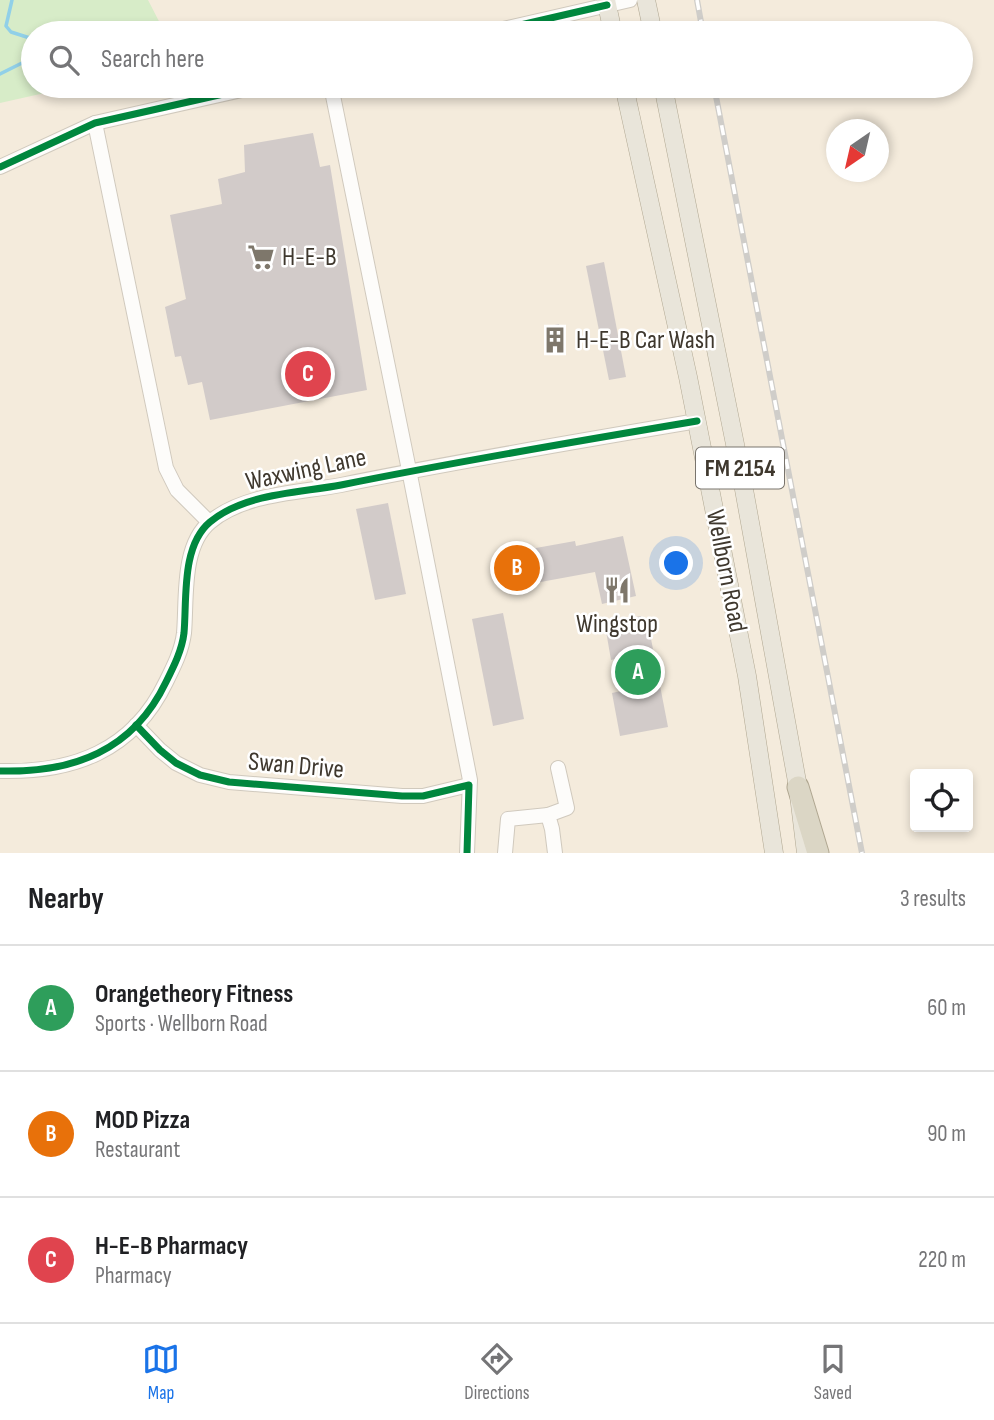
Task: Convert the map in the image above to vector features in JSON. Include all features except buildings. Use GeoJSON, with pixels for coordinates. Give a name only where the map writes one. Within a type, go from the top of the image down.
{"type":"FeatureCollection","features":[{"type":"Feature","properties":{"kind":"highway"},"geometry":{"type":"LineString","coordinates":[[798,787],[818,853]]}},
{"type":"Feature","properties":{"kind":"main road"},"geometry":{"type":"LineString","coordinates":[[646,0],[650,21]]}},
{"type":"Feature","properties":{"kind":"main road"},"geometry":{"type":"LineString","coordinates":[[606,2],[610,21]]}},
{"type":"Feature","properties":{"kind":"main road","name":"Wellborn Road"},"geometry":{"type":"LineString","coordinates":[[627,98],[747,676],[774,853]]}},
{"type":"Feature","properties":{"kind":"main road","name":"Wellborn Road"},"geometry":{"type":"LineString","coordinates":[[665,98],[743,484],[798,787],[806,853]]}},
{"type":"Feature","properties":{"kind":"street"},"geometry":{"type":"LineString","coordinates":[[532,21],[606,2],[630,0]]}},
{"type":"Feature","properties":{"kind":"street"},"geometry":{"type":"LineString","coordinates":[[0,167],[95,123],[206,98]]}},
{"type":"Feature","properties":{"kind":"street"},"geometry":{"type":"LineString","coordinates":[[333,98],[409,470],[469,785],[467,853]]}},
{"type":"Feature","properties":{"kind":"street"},"geometry":{"type":"LineString","coordinates":[[0,771],[33,772],[65,766],[97,755],[136,725],[158,699],[180,651],[184,634],[186,579],[193,551],[209,522],[177,490],[162,456],[95,123]]}},
{"type":"Feature","properties":{"kind":"street","name":"Waxwing Lane"},"geometry":{"type":"LineString","coordinates":[[209,522],[241,504],[409,470],[696,421]]}},
{"type":"Feature","properties":{"kind":"street","name":"Swan Drive"},"geometry":{"type":"LineString","coordinates":[[136,725],[176,763],[200,775],[229,782],[423,796],[469,785]]}},
{"type":"Feature","properties":{"kind":"street"},"geometry":{"type":"LineString","coordinates":[[505,853],[508,818],[548,815],[567,808],[558,768]]}},
{"type":"Feature","properties":{"kind":"street"},"geometry":{"type":"LineString","coordinates":[[548,815],[555,853]]}},
{"type":"Feature","properties":{"kind":"green space"},"geometry":{"type":"Polygon","coordinates":[[[0,0],[148,0],[159,21],[21,21],[22,98],[0,103],[0,0]]]}},
{"type":"Feature","properties":{"kind":"waterway"},"geometry":{"type":"LineString","coordinates":[[12,0],[6,26],[11,32],[21,35]]}},
{"type":"Feature","properties":{"kind":"waterway"},"geometry":{"type":"LineString","coordinates":[[0,74],[21,64]]}},
{"type":"Feature","properties":{"kind":"railway"},"geometry":{"type":"LineString","coordinates":[[697,0],[701,21]]}},
{"type":"Feature","properties":{"kind":"railway"},"geometry":{"type":"LineString","coordinates":[[716,98],[862,853]]}},
{"type":"Feature","properties":{"kind":"cycle path"},"geometry":{"type":"LineString","coordinates":[[538,21],[607,5]]}},
{"type":"Feature","properties":{"kind":"cycle path"},"geometry":{"type":"LineString","coordinates":[[0,167],[95,123],[206,98]]}},
{"type":"Feature","properties":{"kind":"cycle path"},"geometry":{"type":"LineString","coordinates":[[0,771],[27,771],[76,762],[118,741],[136,725],[152,706],[180,652],[184,633],[187,574],[194,545],[210,522],[224,512],[273,496],[697,421]]}},
{"type":"Feature","properties":{"kind":"cycle path"},"geometry":{"type":"LineString","coordinates":[[136,725],[176,763],[200,775],[229,782],[402,796],[423,796],[469,785],[467,853]]}},
{"type":"Feature","properties":{"kind":"place","name":"H-E-B"},"geometry":{"type":"Point","coordinates":[261,257]}},
{"type":"Feature","properties":{"kind":"place","name":"H-E-B Car Wash"},"geometry":{"type":"Point","coordinates":[555,340]}},
{"type":"Feature","properties":{"kind":"place","name":"H-E-B Pharmacy"},"geometry":{"type":"Point","coordinates":[308,374]}},
{"type":"Feature","properties":{"kind":"place","name":"MOD Pizza"},"geometry":{"type":"Point","coordinates":[517,568]}},
{"type":"Feature","properties":{"kind":"place","name":"Wingstop"},"geometry":{"type":"Point","coordinates":[617,590]}},
{"type":"Feature","properties":{"kind":"place","name":"Orangetheory Fitness"},"geometry":{"type":"Point","coordinates":[638,672]}}]}
